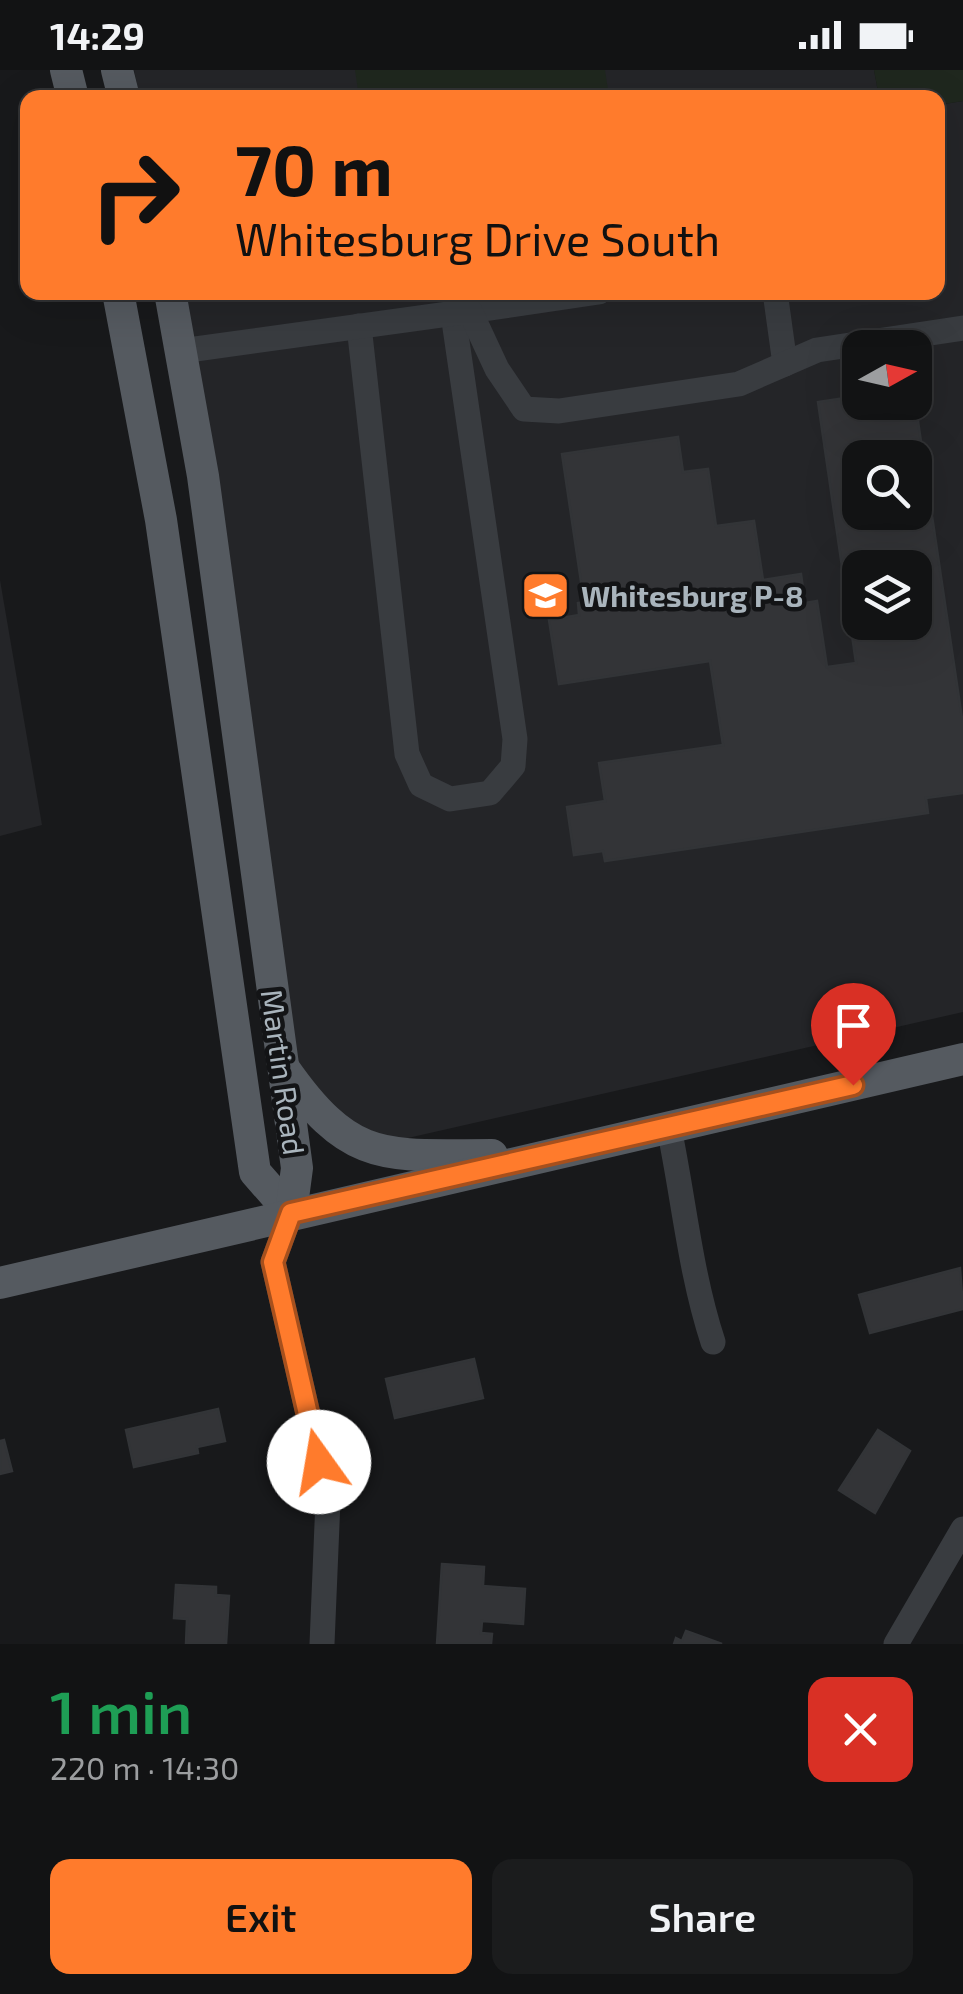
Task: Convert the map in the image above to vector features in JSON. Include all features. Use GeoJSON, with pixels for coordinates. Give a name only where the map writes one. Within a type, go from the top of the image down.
{"type":"FeatureCollection","features":[{"type":"Feature","properties":{"kind":"main road","name":"Martin Road"},"geometry":{"type":"LineString","coordinates":[[120,300],[161,520],[255,1172],[291,1213]]}},
{"type":"Feature","properties":{"kind":"main road","name":"Martin Road"},"geometry":{"type":"LineString","coordinates":[[171,300],[203,476],[284,1068],[297,1168],[291,1213]]}},
{"type":"Feature","properties":{"kind":"main road"},"geometry":{"type":"LineString","coordinates":[[0,1283],[963,1059]]}},
{"type":"Feature","properties":{"kind":"main road"},"geometry":{"type":"LineString","coordinates":[[284,1068],[337,1133],[380,1150],[396,1155],[552,1155]]}},
{"type":"Feature","properties":{"kind":"street"},"geometry":{"type":"LineString","coordinates":[[181,351],[543,300]]}},
{"type":"Feature","properties":{"kind":"street"},"geometry":{"type":"LineString","coordinates":[[776,300],[785,364]]}},
{"type":"Feature","properties":{"kind":"street"},"geometry":{"type":"LineString","coordinates":[[360,326],[407,754],[421,785],[450,799],[490,793],[513,766],[515,739],[461,312]]}},
{"type":"Feature","properties":{"kind":"street"},"geometry":{"type":"LineString","coordinates":[[461,312],[524,408],[558,410],[739,384],[816,350],[963,328]]}},
{"type":"Feature","properties":{"kind":"street"},"geometry":{"type":"LineString","coordinates":[[669,1128],[682,1188],[692,1269],[713,1342]]}},
{"type":"Feature","properties":{"kind":"street"},"geometry":{"type":"LineString","coordinates":[[291,1213],[273,1262],[328,1500],[322,1644]]}},
{"type":"Feature","properties":{"kind":"street"},"geometry":{"type":"LineString","coordinates":[[896,1644],[963,1529]]}},
{"type":"Feature","properties":{"kind":"shaded area"},"geometry":{"type":"Polygon","coordinates":[[[134,70],[874,70],[878,90],[138,90],[134,70]]]}},
{"type":"Feature","properties":{"kind":"shaded area"},"geometry":{"type":"Polygon","coordinates":[[[355,70],[605,70],[608,90],[358,90],[355,70]]]}},
{"type":"Feature","properties":{"kind":"shaded area"},"geometry":{"type":"Polygon","coordinates":[[[874,70],[963,70],[963,101],[945,104],[945,90],[878,90],[874,70]]]}},
{"type":"Feature","properties":{"kind":"shaded area","name":"Whitesburg P-8"},"geometry":{"type":"Polygon","coordinates":[[[963,101],[963,1012],[386,1143],[332,1119],[298,1066],[181,300],[945,300],[945,104],[963,101]]]}},
{"type":"Feature","properties":{"kind":"shaded area"},"geometry":{"type":"Polygon","coordinates":[[[0,580],[42,825],[0,836],[0,580]]]}},
{"type":"Feature","properties":{"kind":"building"},"geometry":{"type":"Polygon","coordinates":[[[842,398],[842,420],[918,420],[921,440],[842,440],[842,530],[932,530],[932,516],[963,725],[963,793],[926,798],[928,813],[605,861],[603,851],[574,855],[567,807],[605,801],[599,763],[723,745],[710,661],[559,684],[549,620],[579,615],[578,603],[584,602],[562,454],[678,437],[683,472],[708,469],[716,526],[754,521],[763,580],[801,574],[805,603],[817,601],[827,667],[856,663],[853,640],[932,640],[932,550],[842,550],[842,567],[818,402],[842,398]]]}},
{"type":"Feature","properties":{"kind":"building"},"geometry":{"type":"Polygon","coordinates":[[[960,1268],[963,1309],[870,1333],[859,1295],[960,1268]]]}},
{"type":"Feature","properties":{"kind":"building"},"geometry":{"type":"Polygon","coordinates":[[[474,1359],[483,1398],[395,1418],[386,1379],[474,1359]]]}},
{"type":"Feature","properties":{"kind":"building"},"geometry":{"type":"Polygon","coordinates":[[[218,1409],[225,1441],[197,1447],[198,1453],[134,1467],[126,1430],[218,1409]]]}},
{"type":"Feature","properties":{"kind":"building"},"geometry":{"type":"Polygon","coordinates":[[[878,1430],[910,1451],[875,1513],[839,1490],[878,1430]]]}},
{"type":"Feature","properties":{"kind":"building"},"geometry":{"type":"Polygon","coordinates":[[[4,1440],[12,1471],[0,1474],[0,1441],[4,1440]]]}},
{"type":"Feature","properties":{"kind":"building"},"geometry":{"type":"Polygon","coordinates":[[[442,1564],[484,1567],[483,1586],[525,1589],[523,1624],[482,1621],[481,1633],[492,1634],[491,1644],[437,1644],[442,1564]]]}},
{"type":"Feature","properties":{"kind":"building"},"geometry":{"type":"Polygon","coordinates":[[[176,1585],[216,1587],[216,1595],[229,1596],[226,1644],[186,1644],[187,1619],[174,1618],[176,1585]]]}},
{"type":"Feature","properties":{"kind":"building"},"geometry":{"type":"Polygon","coordinates":[[[686,1631],[722,1644],[674,1644],[676,1638],[682,1641],[686,1631]]]}},
{"type":"Feature","properties":{"kind":"place","name":"Whitesburg P-8"},"geometry":{"type":"Point","coordinates":[546,595]}},
{"type":"Feature","properties":{"kind":"route"},"geometry":{"type":"LineString","coordinates":[[319,1462],[273,1262],[291,1213],[853,1085]]}}]}
